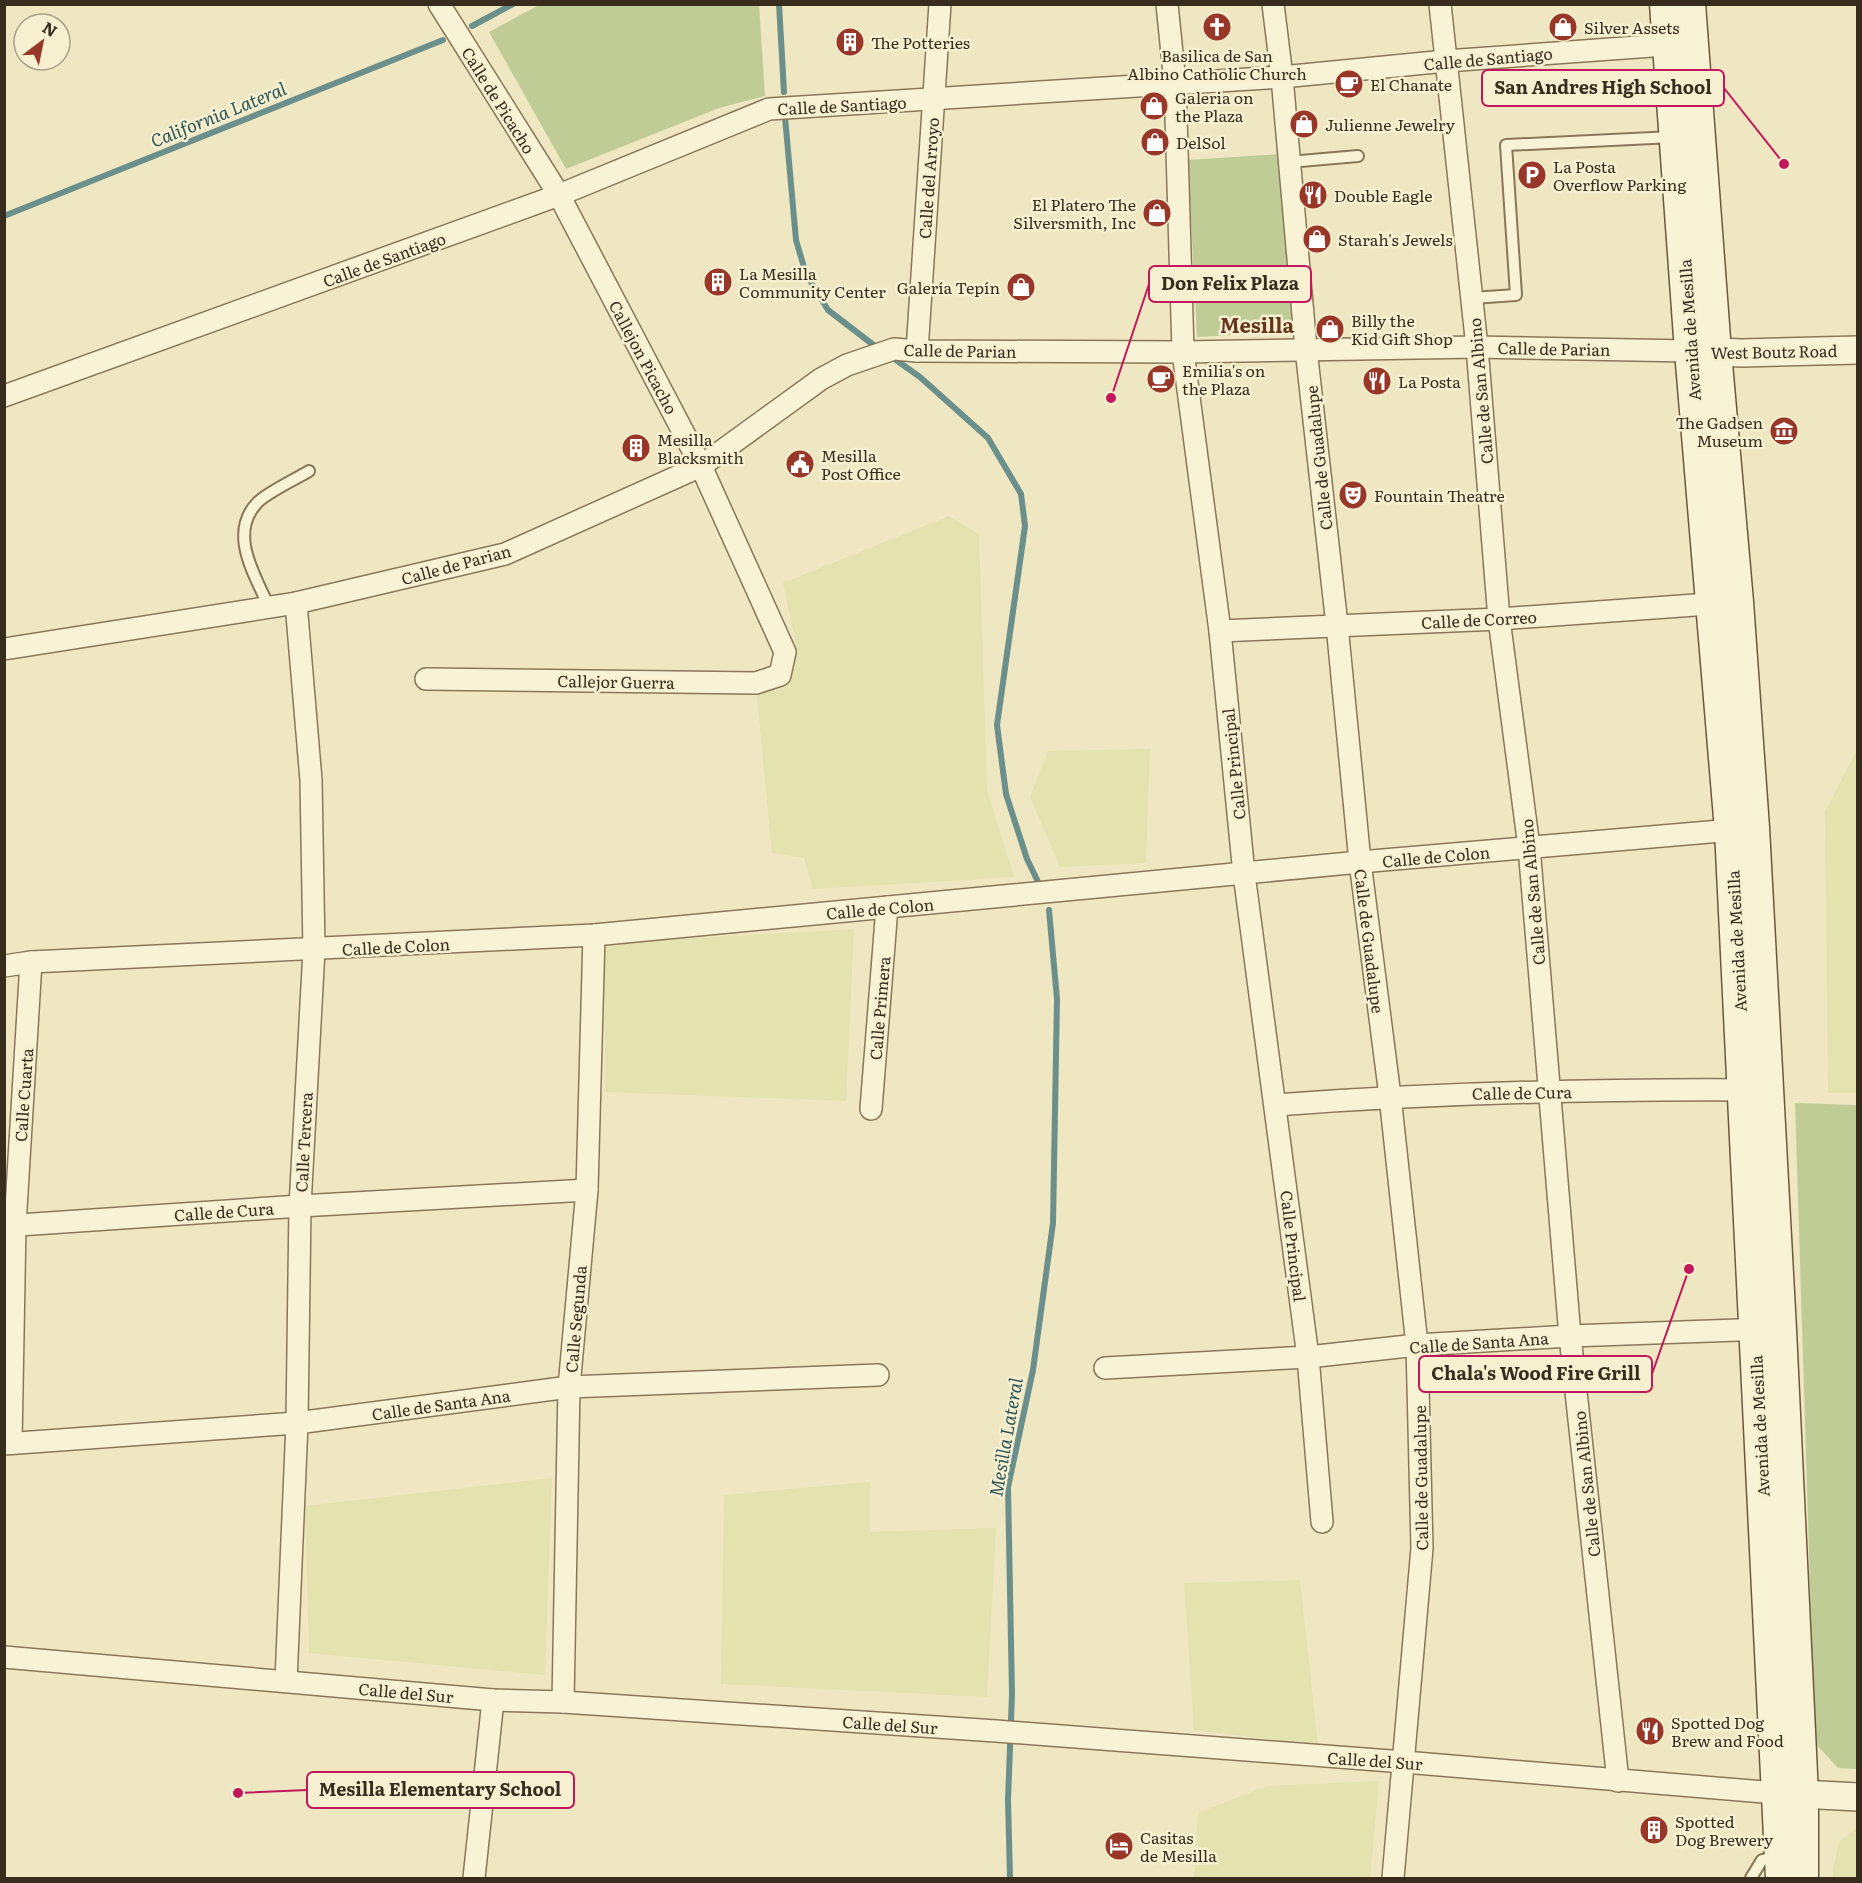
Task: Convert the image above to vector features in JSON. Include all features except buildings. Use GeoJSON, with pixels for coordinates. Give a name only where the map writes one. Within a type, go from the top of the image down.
{"type":"FeatureCollection","features":[{"type":"Feature","properties":{"kind":"main road","name":"Avenida de Mesilla"},"geometry":{"type":"LineString","coordinates":[[1665,4],[1681,44],[1703,352],[1742,829],[1790,1794],[1803,1878]]}},
{"type":"Feature","properties":{"kind":"main road","name":"Avenida de Mesilla"},"geometry":{"type":"LineString","coordinates":[[1690,4],[1681,44],[1675,137],[1703,352]]}},
{"type":"Feature","properties":{"kind":"main road","name":"Avenida de Mesilla"},"geometry":{"type":"LineString","coordinates":[[1780,1867],[1790,1794]]}},
{"type":"Feature","properties":{"kind":"street","name":"Calle de Picacho"},"geometry":{"type":"LineString","coordinates":[[439,4],[559,195]]}},
{"type":"Feature","properties":{"kind":"street","name":"Calle del Arroyo"},"geometry":{"type":"LineString","coordinates":[[917,351],[940,4]]}},
{"type":"Feature","properties":{"kind":"street","name":"Calle Principal"},"geometry":{"type":"LineString","coordinates":[[1167,4],[1175,82],[1183,352],[1220,631],[1244,874],[1308,1357],[1322,1522]]}},
{"type":"Feature","properties":{"kind":"street","name":"Calle de Guadalupe"},"geometry":{"type":"LineString","coordinates":[[1273,4],[1282,77],[1306,349],[1337,625],[1360,862],[1390,1096],[1417,1345],[1422,1548],[1393,1878]]}},
{"type":"Feature","properties":{"kind":"street","name":"Calle de San Albino"},"geometry":{"type":"LineString","coordinates":[[1440,4],[1477,347],[1499,619],[1529,847],[1570,1336],[1618,1781]]}},
{"type":"Feature","properties":{"kind":"street","name":"Calle de Santiago"},"geometry":{"type":"LineString","coordinates":[[4,396],[559,195],[769,109],[1282,77],[1446,61],[1681,44]]}},
{"type":"Feature","properties":{"kind":"street","name":"Callejon Picacho"},"geometry":{"type":"LineString","coordinates":[[559,195],[701,466],[784,652]]}},
{"type":"Feature","properties":{"kind":"street","name":"Calle de Parian"},"geometry":{"type":"LineString","coordinates":[[4,650],[296,603],[505,554],[701,466],[821,380],[847,365],[894,349],[1183,352],[1477,347],[1703,352]]}},
{"type":"Feature","properties":{"kind":"street","name":"West Boutz Road"},"geometry":{"type":"LineString","coordinates":[[1703,352],[1742,354],[1857,350]]}},
{"type":"Feature","properties":{"kind":"street","name":"Calle Tercera"},"geometry":{"type":"LineString","coordinates":[[286,1681],[297,1423],[300,1206],[314,950],[311,780],[296,603]]}},
{"type":"Feature","properties":{"kind":"street","name":"Calle de Correo"},"geometry":{"type":"LineString","coordinates":[[1220,631],[1499,619],[1725,603]]}},
{"type":"Feature","properties":{"kind":"street","name":"Callejor Guerra"},"geometry":{"type":"LineString","coordinates":[[426,679],[756,683],[780,675],[784,652]]}},
{"type":"Feature","properties":{"kind":"street","name":"Calle de Colon"},"geometry":{"type":"LineString","coordinates":[[4,966],[31,962],[594,935],[1360,862],[1742,829]]}},
{"type":"Feature","properties":{"kind":"street","name":"Calle Primera"},"geometry":{"type":"LineString","coordinates":[[871,1109],[886,907]]}},
{"type":"Feature","properties":{"kind":"street","name":"Calle Segunda"},"geometry":{"type":"LineString","coordinates":[[563,1702],[569,1387],[587,1190],[594,935]]}},
{"type":"Feature","properties":{"kind":"street","name":"Calle Cuarta"},"geometry":{"type":"LineString","coordinates":[[8,1444],[10,1226],[31,962]]}},
{"type":"Feature","properties":{"kind":"street","name":"Calle de Cura"},"geometry":{"type":"LineString","coordinates":[[1276,1105],[1390,1096],[1549,1091],[1756,1090]]}},
{"type":"Feature","properties":{"kind":"street","name":"Calle de Cura"},"geometry":{"type":"LineString","coordinates":[[10,1226],[300,1206],[587,1190]]}},
{"type":"Feature","properties":{"kind":"street","name":"Calle de Santa Ana"},"geometry":{"type":"LineString","coordinates":[[1105,1368],[1308,1357],[1417,1345],[1570,1336],[1768,1330]]}},
{"type":"Feature","properties":{"kind":"street","name":"Calle de Santa Ana"},"geometry":{"type":"LineString","coordinates":[[8,1444],[297,1423],[569,1387],[878,1375]]}},
{"type":"Feature","properties":{"kind":"street","name":"Calle del Sur"},"geometry":{"type":"LineString","coordinates":[[4,1657],[492,1700],[563,1702],[996,1731],[1790,1794]]}},
{"type":"Feature","properties":{"kind":"street"},"geometry":{"type":"LineString","coordinates":[[474,1878],[492,1700]]}},
{"type":"Feature","properties":{"kind":"street"},"geometry":{"type":"LineString","coordinates":[[1790,1794],[1857,1797]]}},
{"type":"Feature","properties":{"kind":"lane"},"geometry":{"type":"LineString","coordinates":[[1472,298],[1516,295],[1506,145],[1675,137]]}},
{"type":"Feature","properties":{"kind":"lane"},"geometry":{"type":"LineString","coordinates":[[1289,162],[1358,156]]}},
{"type":"Feature","properties":{"kind":"lane"},"geometry":{"type":"LineString","coordinates":[[268,608],[243,544],[244,521],[258,501],[309,471]]}},
{"type":"Feature","properties":{"kind":"lane"},"geometry":{"type":"LineString","coordinates":[[1751,1878],[1762,1860],[1780,1867]]}},
{"type":"Feature","properties":{"kind":"shaded area"},"geometry":{"type":"Polygon","coordinates":[[[949,516],[979,534],[987,790],[1014,877],[813,889],[804,858],[772,853],[757,696],[789,675],[796,644],[783,583],[949,516]]]}},
{"type":"Feature","properties":{"kind":"shaded area"},"geometry":{"type":"Polygon","coordinates":[[[1150,749],[1146,863],[1060,867],[1030,797],[1048,751],[1150,749]]]}},
{"type":"Feature","properties":{"kind":"shaded area"},"geometry":{"type":"Polygon","coordinates":[[[1857,750],[1857,1093],[1828,1093],[1825,812],[1857,750]]]}},
{"type":"Feature","properties":{"kind":"shaded area"},"geometry":{"type":"Polygon","coordinates":[[[854,929],[846,1101],[605,1092],[605,943],[854,929]]]}},
{"type":"Feature","properties":{"kind":"shaded area"},"geometry":{"type":"Polygon","coordinates":[[[552,1478],[545,1675],[309,1653],[305,1506],[552,1478]]]}},
{"type":"Feature","properties":{"kind":"shaded area"},"geometry":{"type":"Polygon","coordinates":[[[870,1482],[870,1532],[996,1528],[987,1697],[721,1684],[724,1495],[870,1482]]]}},
{"type":"Feature","properties":{"kind":"shaded area"},"geometry":{"type":"Polygon","coordinates":[[[1300,1580],[1318,1745],[1194,1730],[1184,1583],[1300,1580]]]}},
{"type":"Feature","properties":{"kind":"shaded area"},"geometry":{"type":"Polygon","coordinates":[[[1379,1781],[1370,1878],[1194,1878],[1198,1813],[1267,1786],[1379,1781]]]}},
{"type":"Feature","properties":{"kind":"shaded area"},"geometry":{"type":"Polygon","coordinates":[[[1857,1828],[1857,1878],[1833,1878],[1839,1842],[1857,1828]]]}},
{"type":"Feature","properties":{"kind":"green space"},"geometry":{"type":"Polygon","coordinates":[[[539,5],[759,5],[765,96],[719,108],[566,169],[489,32],[539,5]]]}},
{"type":"Feature","properties":{"kind":"green space"},"geometry":{"type":"Polygon","coordinates":[[[1281,154],[1292,332],[1197,337],[1188,160],[1281,154]]]}},
{"type":"Feature","properties":{"kind":"green space"},"geometry":{"type":"Polygon","coordinates":[[[1795,1103],[1857,1105],[1857,1769],[1838,1768],[1815,1743],[1795,1103]]]}},
{"type":"Feature","properties":{"kind":"waterway","name":"California Lateral"},"geometry":{"type":"LineString","coordinates":[[472,26],[513,4]]}},
{"type":"Feature","properties":{"kind":"waterway"},"geometry":{"type":"LineString","coordinates":[[779,4],[784,92]]}},
{"type":"Feature","properties":{"kind":"waterway","name":"California Lateral"},"geometry":{"type":"LineString","coordinates":[[4,216],[443,40]]}},
{"type":"Feature","properties":{"kind":"waterway"},"geometry":{"type":"LineString","coordinates":[[785,117],[796,240],[806,274],[828,310],[880,350]]}},
{"type":"Feature","properties":{"kind":"waterway"},"geometry":{"type":"LineString","coordinates":[[889,355],[920,377],[988,438],[1021,494],[1025,526],[997,725],[1006,794],[1027,859],[1041,888]]}},
{"type":"Feature","properties":{"kind":"waterway","name":"Mesilla Lateral"},"geometry":{"type":"LineString","coordinates":[[1010,1878],[1008,1800],[1012,1694],[1008,1487],[1033,1370],[1053,1223],[1057,999],[1049,910]]}},
{"type":"Feature","properties":{"kind":"place","name":"Basilica de San Albino Catholic Church"},"geometry":{"type":"Point","coordinates":[1217,27]}},
{"type":"Feature","properties":{"kind":"place","name":"Silver Assets"},"geometry":{"type":"Point","coordinates":[1563,27]}},
{"type":"Feature","properties":{"kind":"place","name":"The Potteries"},"geometry":{"type":"Point","coordinates":[850,42]}},
{"type":"Feature","properties":{"kind":"place","name":"El Chanate"},"geometry":{"type":"Point","coordinates":[1349,84]}},
{"type":"Feature","properties":{"kind":"place","name":"Galeria on the Plaza"},"geometry":{"type":"Point","coordinates":[1154,106]}},
{"type":"Feature","properties":{"kind":"place","name":"Julienne Jewelry"},"geometry":{"type":"Point","coordinates":[1304,124]}},
{"type":"Feature","properties":{"kind":"place","name":"DelSol"},"geometry":{"type":"Point","coordinates":[1155,142]}},
{"type":"Feature","properties":{"kind":"place","name":"San Andres High School"},"geometry":{"type":"Point","coordinates":[1784,164]}},
{"type":"Feature","properties":{"kind":"place","name":"La Posta Overflow Parking"},"geometry":{"type":"Point","coordinates":[1532,175]}},
{"type":"Feature","properties":{"kind":"place","name":"Double Eagle"},"geometry":{"type":"Point","coordinates":[1313,195]}},
{"type":"Feature","properties":{"kind":"place","name":"El Platero The Silversmith, Inc"},"geometry":{"type":"Point","coordinates":[1157,213]}},
{"type":"Feature","properties":{"kind":"place","name":"Starah's Jewels"},"geometry":{"type":"Point","coordinates":[1317,239]}},
{"type":"Feature","properties":{"kind":"place","name":"La Mesilla Community Center"},"geometry":{"type":"Point","coordinates":[718,282]}},
{"type":"Feature","properties":{"kind":"place","name":"Galería Tepín"},"geometry":{"type":"Point","coordinates":[1021,287]}},
{"type":"Feature","properties":{"kind":"place","name":"Billy the Kid Gift Shop"},"geometry":{"type":"Point","coordinates":[1330,329]}},
{"type":"Feature","properties":{"kind":"place","name":"Emilia's on the Plaza"},"geometry":{"type":"Point","coordinates":[1161,379]}},
{"type":"Feature","properties":{"kind":"place","name":"La Posta"},"geometry":{"type":"Point","coordinates":[1377,381]}},
{"type":"Feature","properties":{"kind":"place","name":"Don Felix Plaza"},"geometry":{"type":"Point","coordinates":[1111,398]}},
{"type":"Feature","properties":{"kind":"place","name":"The Gadsen Museum"},"geometry":{"type":"Point","coordinates":[1784,431]}},
{"type":"Feature","properties":{"kind":"place","name":"Mesilla Blacksmith"},"geometry":{"type":"Point","coordinates":[636,448]}},
{"type":"Feature","properties":{"kind":"place","name":"Mesilla Post Office"},"geometry":{"type":"Point","coordinates":[800,464]}},
{"type":"Feature","properties":{"kind":"place","name":"Fountain Theatre"},"geometry":{"type":"Point","coordinates":[1353,495]}},
{"type":"Feature","properties":{"kind":"place","name":"Chala's Wood Fire Grill"},"geometry":{"type":"Point","coordinates":[1689,1269]}},
{"type":"Feature","properties":{"kind":"place","name":"Spotted Dog Brew and Food"},"geometry":{"type":"Point","coordinates":[1650,1731]}},
{"type":"Feature","properties":{"kind":"place","name":"Mesilla Elementary School"},"geometry":{"type":"Point","coordinates":[238,1793]}},
{"type":"Feature","properties":{"kind":"place","name":"Spotted Dog Brewery"},"geometry":{"type":"Point","coordinates":[1654,1830]}},
{"type":"Feature","properties":{"kind":"place","name":"Casitas de Mesilla"},"geometry":{"type":"Point","coordinates":[1119,1846]}},
{"type":"Feature","properties":{"kind":"district","name":"Mesilla"},"geometry":{"type":"Point","coordinates":[1257,324]}}]}
